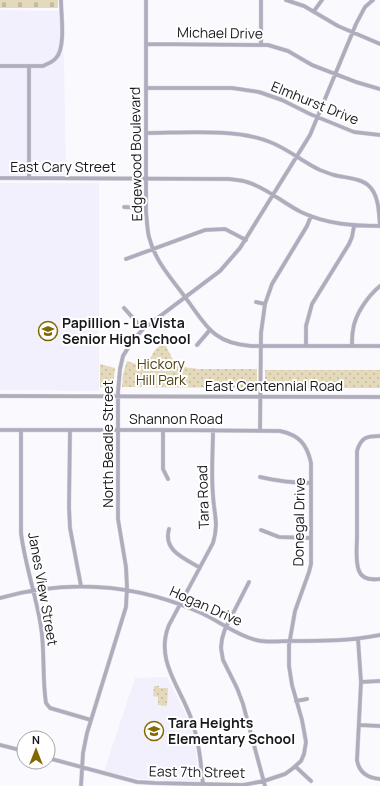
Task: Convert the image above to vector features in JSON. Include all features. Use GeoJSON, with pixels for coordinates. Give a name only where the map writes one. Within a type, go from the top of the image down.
{"type":"FeatureCollection","features":[{"type":"Feature","properties":{"kind":"street"},"geometry":{"type":"LineString","coordinates":[[0,66],[29,66],[48,64],[56,58],[62,46],[61,0]]}},
{"type":"Feature","properties":{"kind":"street","name":"Edgewood Boulevard"},"geometry":{"type":"LineString","coordinates":[[146,0],[146,208],[149,236],[162,268],[209,331],[236,344],[261,346],[380,346]]}},
{"type":"Feature","properties":{"kind":"street"},"geometry":{"type":"LineString","coordinates":[[261,0],[261,44]]}},
{"type":"Feature","properties":{"kind":"street"},"geometry":{"type":"LineString","coordinates":[[286,0],[304,6],[333,23],[380,44]]}},
{"type":"Feature","properties":{"kind":"street"},"geometry":{"type":"LineString","coordinates":[[314,11],[322,0]]}},
{"type":"Feature","properties":{"kind":"street","name":"North Beadle Street"},"geometry":{"type":"LineString","coordinates":[[81,786],[87,733],[123,619],[128,590],[126,567],[118,519],[118,397],[120,368],[124,356],[130,343],[143,329],[220,271],[246,240],[310,135],[352,32],[360,15],[373,0]]}},
{"type":"Feature","properties":{"kind":"street","name":"Michael Drive"},"geometry":{"type":"LineString","coordinates":[[147,44],[268,45],[288,51],[335,74],[367,86],[380,89]]}},
{"type":"Feature","properties":{"kind":"street"},"geometry":{"type":"LineString","coordinates":[[29,66],[29,178]]}},
{"type":"Feature","properties":{"kind":"street","name":"Elmhurst Drive"},"geometry":{"type":"LineString","coordinates":[[147,88],[246,89],[260,92],[282,100],[354,132],[380,135]]}},
{"type":"Feature","properties":{"kind":"street"},"geometry":{"type":"LineString","coordinates":[[146,133],[240,134],[270,142],[320,170],[362,182],[369,186],[373,191],[376,200],[380,226]]}},
{"type":"Feature","properties":{"kind":"street","name":"East Cary Street"},"geometry":{"type":"LineString","coordinates":[[0,178],[229,179],[247,182],[311,216],[326,221],[354,226],[380,226]]}},
{"type":"Feature","properties":{"kind":"street"},"geometry":{"type":"LineString","coordinates":[[124,207],[146,208]]}},
{"type":"Feature","properties":{"kind":"street"},"geometry":{"type":"LineString","coordinates":[[260,431],[262,318],[265,304],[272,284],[307,226],[311,216]]}},
{"type":"Feature","properties":{"kind":"street"},"geometry":{"type":"LineString","coordinates":[[306,346],[306,326],[312,304],[350,244],[354,226]]}},
{"type":"Feature","properties":{"kind":"street"},"geometry":{"type":"LineString","coordinates":[[126,259],[214,228],[225,229],[246,240]]}},
{"type":"Feature","properties":{"kind":"street"},"geometry":{"type":"LineString","coordinates":[[352,346],[355,321],[366,302],[380,286]]}},
{"type":"Feature","properties":{"kind":"street"},"geometry":{"type":"LineString","coordinates":[[256,302],[265,304]]}},
{"type":"Feature","properties":{"kind":"street"},"geometry":{"type":"LineString","coordinates":[[124,308],[143,329]]}},
{"type":"Feature","properties":{"kind":"street"},"geometry":{"type":"LineString","coordinates":[[197,345],[209,331]]}},
{"type":"Feature","properties":{"kind":"street","name":"East Centennial Road"},"geometry":{"type":"LineString","coordinates":[[0,396],[380,397]]}},
{"type":"Feature","properties":{"kind":"street","name":"Shannon Road"},"geometry":{"type":"LineString","coordinates":[[0,430],[280,431]]}},
{"type":"Feature","properties":{"kind":"street","name":"Janes View Street"},"geometry":{"type":"LineString","coordinates":[[21,430],[21,533],[44,645],[46,703],[50,708],[91,720]]}},
{"type":"Feature","properties":{"kind":"street"},"geometry":{"type":"LineString","coordinates":[[70,430],[70,528],[82,586]]}},
{"type":"Feature","properties":{"kind":"street"},"geometry":{"type":"LineString","coordinates":[[163,430],[164,469],[168,479]]}},
{"type":"Feature","properties":{"kind":"street","name":"Tara Road"},"geometry":{"type":"LineString","coordinates":[[202,785],[199,749],[192,720],[168,669],[165,648],[167,632],[199,567],[213,543],[216,533],[217,522],[213,494],[213,430]]}},
{"type":"Feature","properties":{"kind":"street","name":"Donegal Drive"},"geometry":{"type":"LineString","coordinates":[[280,431],[295,436],[302,442],[306,447],[311,463],[311,564],[295,611],[289,641],[289,666],[306,742],[304,754],[296,767]]}},
{"type":"Feature","properties":{"kind":"street"},"geometry":{"type":"LineString","coordinates":[[380,436],[370,436],[364,438],[359,444],[357,451],[357,564],[359,571],[363,576],[372,580],[380,579]]}},
{"type":"Feature","properties":{"kind":"street"},"geometry":{"type":"LineString","coordinates":[[260,477],[282,481],[311,483]]}},
{"type":"Feature","properties":{"kind":"street"},"geometry":{"type":"LineString","coordinates":[[169,528],[167,539],[173,550],[182,558],[199,567]]}},
{"type":"Feature","properties":{"kind":"street"},"geometry":{"type":"LineString","coordinates":[[261,530],[279,537],[311,538]]}},
{"type":"Feature","properties":{"kind":"street"},"geometry":{"type":"LineString","coordinates":[[249,582],[227,626],[221,642],[222,657],[243,704],[265,786]]}},
{"type":"Feature","properties":{"kind":"street","name":"Hogan Drive"},"geometry":{"type":"LineString","coordinates":[[0,598],[33,590],[55,587],[82,586],[128,590],[153,595],[180,604],[255,640],[330,641],[358,639],[380,635]]}},
{"type":"Feature","properties":{"kind":"street"},"geometry":{"type":"LineString","coordinates":[[358,639],[361,682],[357,760],[358,767],[366,776],[380,779]]}},
{"type":"Feature","properties":{"kind":"street"},"geometry":{"type":"LineString","coordinates":[[361,682],[380,681]]}},
{"type":"Feature","properties":{"kind":"street"},"geometry":{"type":"LineString","coordinates":[[296,701],[307,699]]}},
{"type":"Feature","properties":{"kind":"street"},"geometry":{"type":"LineString","coordinates":[[359,725],[380,726]]}},
{"type":"Feature","properties":{"kind":"street"},"geometry":{"type":"LineString","coordinates":[[0,745],[16,750]]}},
{"type":"Feature","properties":{"kind":"street","name":"East 7th Street"},"geometry":{"type":"LineString","coordinates":[[56,760],[137,782],[202,785],[243,785],[264,781],[285,774],[296,767]]}},
{"type":"Feature","properties":{"kind":"street"},"geometry":{"type":"LineString","coordinates":[[296,767],[310,781]]}},
{"type":"Feature","properties":{"kind":"shaded area"},"geometry":{"type":"Polygon","coordinates":[[[0,10],[60,11],[64,61],[66,175],[0,175],[0,10]]]}},
{"type":"Feature","properties":{"kind":"shaded area"},"geometry":{"type":"Polygon","coordinates":[[[0,183],[99,183],[99,391],[0,390],[0,183]]]}},
{"type":"Feature","properties":{"kind":"shaded area","name":"Tara Heights Elementary School"},"geometry":{"type":"Polygon","coordinates":[[[167,677],[188,719],[195,743],[199,780],[140,779],[104,771],[135,678],[167,677]]]}},
{"type":"Feature","properties":{"kind":"green space"},"geometry":{"type":"Polygon","coordinates":[[[0,0],[58,0],[58,8],[0,8],[0,0]]]}},
{"type":"Feature","properties":{"kind":"green space","name":"Hickory Hill Park"},"geometry":{"type":"Polygon","coordinates":[[[164,342],[176,366],[199,369],[257,369],[257,388],[122,387],[123,374],[127,361],[145,367],[155,350],[164,342]]]}},
{"type":"Feature","properties":{"kind":"green space","name":"Hickory Hill Park"},"geometry":{"type":"Polygon","coordinates":[[[100,364],[115,368],[113,387],[100,387],[100,364]]]}},
{"type":"Feature","properties":{"kind":"green space"},"geometry":{"type":"Polygon","coordinates":[[[265,370],[380,370],[380,388],[265,388],[265,370]]]}},
{"type":"Feature","properties":{"kind":"green space"},"geometry":{"type":"Polygon","coordinates":[[[154,686],[159,686],[159,688],[168,688],[167,706],[158,705],[158,697],[153,696],[154,686]]]}},
{"type":"Feature","properties":{"kind":"place","name":"Papillion - La Vista Senior High School"},"geometry":{"type":"Point","coordinates":[48,331]}},
{"type":"Feature","properties":{"kind":"place","name":"Tara Heights Elementary School"},"geometry":{"type":"Point","coordinates":[154,731]}}]}
